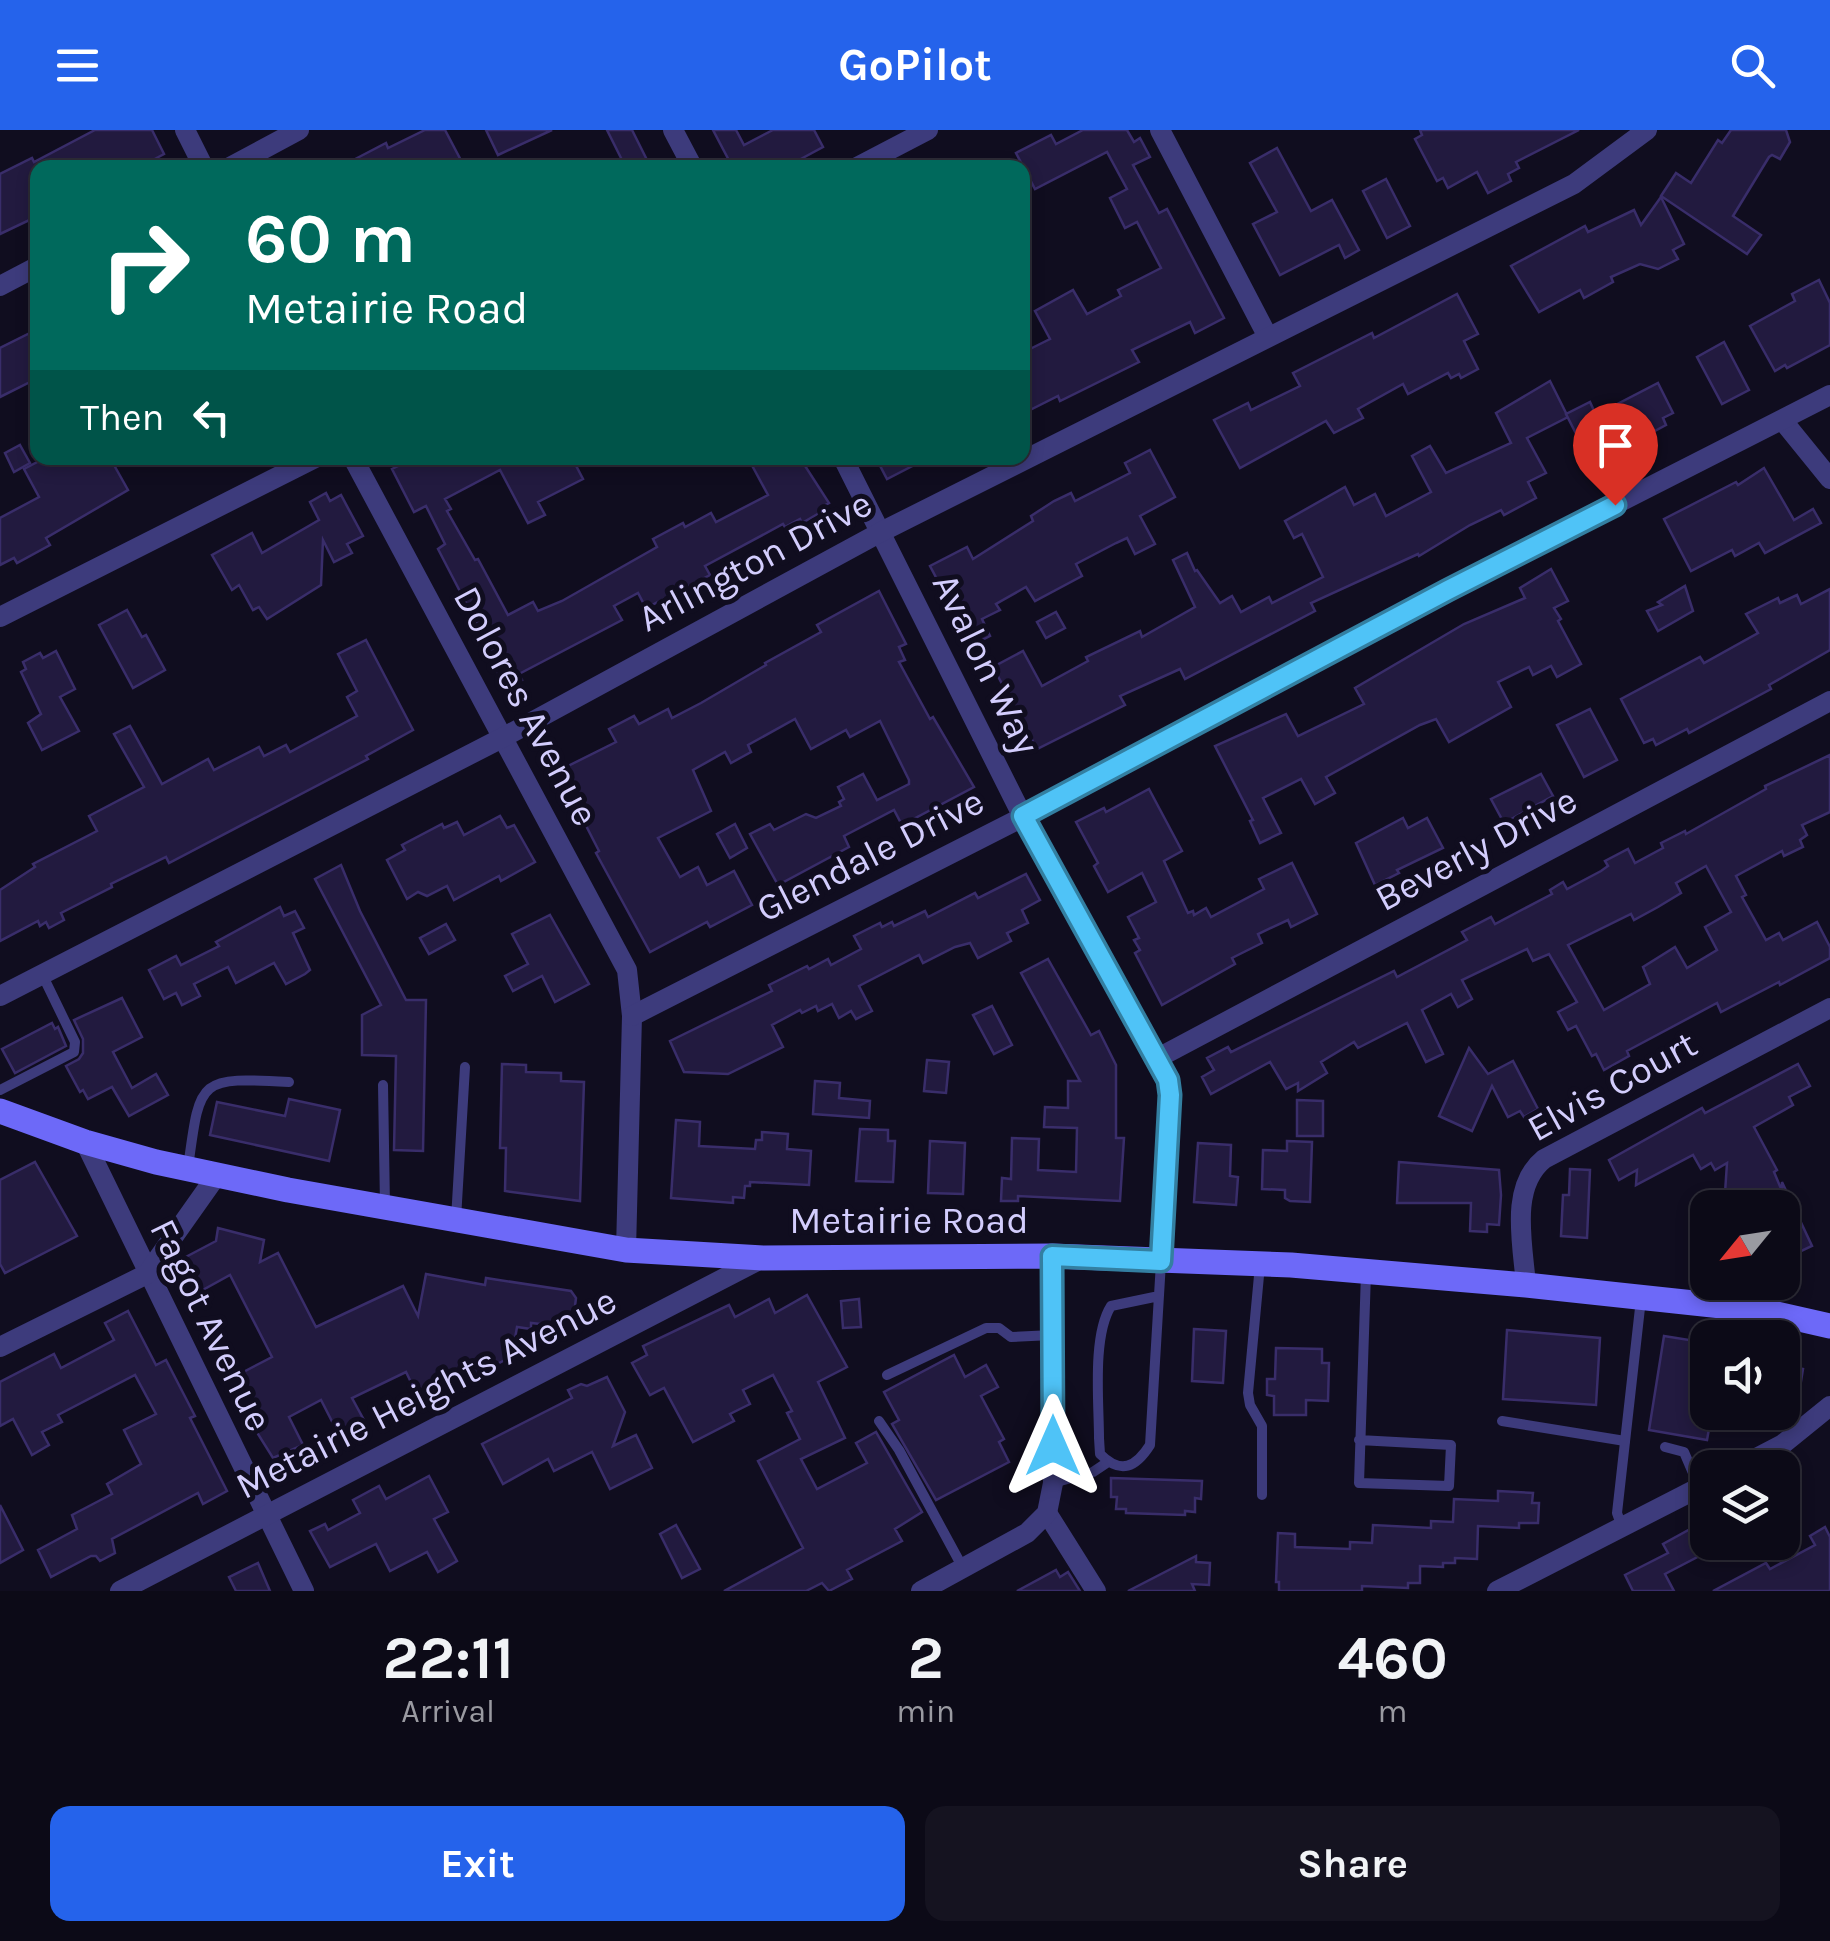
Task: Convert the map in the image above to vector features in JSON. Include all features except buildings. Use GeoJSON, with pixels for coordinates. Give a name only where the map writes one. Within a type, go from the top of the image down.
{"type":"FeatureCollection","features":[{"type":"Feature","properties":{"kind":"main road","name":"Metairie Road"},"geometry":{"type":"LineString","coordinates":[[0,1112],[84,1142],[217,1175],[626,1250],[763,1258],[1052,1256],[1260,1264],[1526,1285],[1760,1310],[1830,1326]]}},
{"type":"Feature","properties":{"kind":"street"},"geometry":{"type":"LineString","coordinates":[[185,130],[200,160]]}},
{"type":"Feature","properties":{"kind":"street"},"geometry":{"type":"LineString","coordinates":[[243,160],[299,130]]}},
{"type":"Feature","properties":{"kind":"street"},"geometry":{"type":"LineString","coordinates":[[674,130],[690,160]]}},
{"type":"Feature","properties":{"kind":"street"},"geometry":{"type":"LineString","coordinates":[[870,160],[928,130]]}},
{"type":"Feature","properties":{"kind":"street"},"geometry":{"type":"LineString","coordinates":[[1160,130],[1268,337]]}},
{"type":"Feature","properties":{"kind":"street","name":"Arlington Drive"},"geometry":{"type":"LineString","coordinates":[[1030,457],[1574,184],[1647,130]]}},
{"type":"Feature","properties":{"kind":"street"},"geometry":{"type":"LineString","coordinates":[[0,286],[30,270]]}},
{"type":"Feature","properties":{"kind":"street","name":"Glendale Drive"},"geometry":{"type":"LineString","coordinates":[[632,1016],[1830,395]]}},
{"type":"Feature","properties":{"kind":"street"},"geometry":{"type":"LineString","coordinates":[[1782,420],[1830,478]]}},
{"type":"Feature","properties":{"kind":"street"},"geometry":{"type":"LineString","coordinates":[[0,617],[301,465]]}},
{"type":"Feature","properties":{"kind":"street","name":"Dolores Avenue"},"geometry":{"type":"LineString","coordinates":[[357,465],[626,970],[632,1016]]}},
{"type":"Feature","properties":{"kind":"street","name":"Avalon Way"},"geometry":{"type":"LineString","coordinates":[[847,465],[1023,816],[1168,1080],[1161,1261]]}},
{"type":"Feature","properties":{"kind":"street","name":"Arlington Drive"},"geometry":{"type":"LineString","coordinates":[[0,996],[504,737],[881,532],[1014,465]]}},
{"type":"Feature","properties":{"kind":"street","name":"Beverly Drive"},"geometry":{"type":"LineString","coordinates":[[1156,1058],[1830,701]]}},
{"type":"Feature","properties":{"kind":"street","name":"Elvis Court"},"geometry":{"type":"LineString","coordinates":[[1526,1285],[1522,1221],[1525,1181],[1533,1168],[1830,1008]]}},
{"type":"Feature","properties":{"kind":"street"},"geometry":{"type":"LineString","coordinates":[[626,1250],[632,1016]]}},
{"type":"Feature","properties":{"kind":"street","name":"Fagot Avenue"},"geometry":{"type":"LineString","coordinates":[[84,1142],[304,1591]]}},
{"type":"Feature","properties":{"kind":"street"},"geometry":{"type":"LineString","coordinates":[[0,1347],[147,1274],[217,1175]]}},
{"type":"Feature","properties":{"kind":"street"},"geometry":{"type":"LineString","coordinates":[[921,1591],[1027,1533],[1047,1513],[1053,1483],[1052,1256]]}},
{"type":"Feature","properties":{"kind":"street","name":"Metairie Heights Avenue"},"geometry":{"type":"LineString","coordinates":[[120,1591],[763,1258]]}},
{"type":"Feature","properties":{"kind":"street"},"geometry":{"type":"LineString","coordinates":[[1772,1450],[1830,1406]]}},
{"type":"Feature","properties":{"kind":"street"},"geometry":{"type":"LineString","coordinates":[[1497,1591],[1690,1492]]}},
{"type":"Feature","properties":{"kind":"street"},"geometry":{"type":"LineString","coordinates":[[1047,1513],[1096,1591]]}},
{"type":"Feature","properties":{"kind":"lane"},"geometry":{"type":"LineString","coordinates":[[0,1090],[68,1056],[76,1047],[42,974]]}},
{"type":"Feature","properties":{"kind":"lane"},"geometry":{"type":"LineString","coordinates":[[456,1220],[465,1068]]}},
{"type":"Feature","properties":{"kind":"lane"},"geometry":{"type":"LineString","coordinates":[[188,1168],[198,1104],[209,1088],[229,1078],[289,1082]]}},
{"type":"Feature","properties":{"kind":"lane"},"geometry":{"type":"LineString","coordinates":[[383,1085],[385,1207]]}},
{"type":"Feature","properties":{"kind":"lane"},"geometry":{"type":"LineString","coordinates":[[1159,1296],[1111,1306],[1106,1315],[1101,1337],[1098,1438],[1100,1454],[1108,1462],[1124,1466],[1140,1460],[1150,1445],[1159,1296],[1161,1261]]}},
{"type":"Feature","properties":{"kind":"lane"},"geometry":{"type":"LineString","coordinates":[[1260,1264],[1248,1393],[1262,1426],[1262,1495]]}},
{"type":"Feature","properties":{"kind":"lane"},"geometry":{"type":"LineString","coordinates":[[1360,1440],[1451,1446],[1449,1486],[1359,1483],[1360,1440],[1366,1272]]}},
{"type":"Feature","properties":{"kind":"lane"},"geometry":{"type":"LineString","coordinates":[[1622,1527],[1616,1513],[1641,1298]]}},
{"type":"Feature","properties":{"kind":"lane"},"geometry":{"type":"LineString","coordinates":[[887,1375],[986,1328],[999,1328],[1011,1338],[1053,1335]]}},
{"type":"Feature","properties":{"kind":"lane"},"geometry":{"type":"LineString","coordinates":[[879,1421],[963,1568]]}},
{"type":"Feature","properties":{"kind":"lane"},"geometry":{"type":"LineString","coordinates":[[1502,1421],[1625,1441]]}},
{"type":"Feature","properties":{"kind":"lane"},"geometry":{"type":"LineString","coordinates":[[1665,1447],[1684,1452],[1690,1462]]}},
{"type":"Feature","properties":{"kind":"lane"},"geometry":{"type":"LineString","coordinates":[[1053,1483],[1094,1472],[1108,1462]]}},
{"type":"Feature","properties":{"kind":"route"},"geometry":{"type":"LineString","coordinates":[[1053,1446],[1052,1256],[1161,1261],[1170,1088],[1023,816],[1615,505]]}}]}
